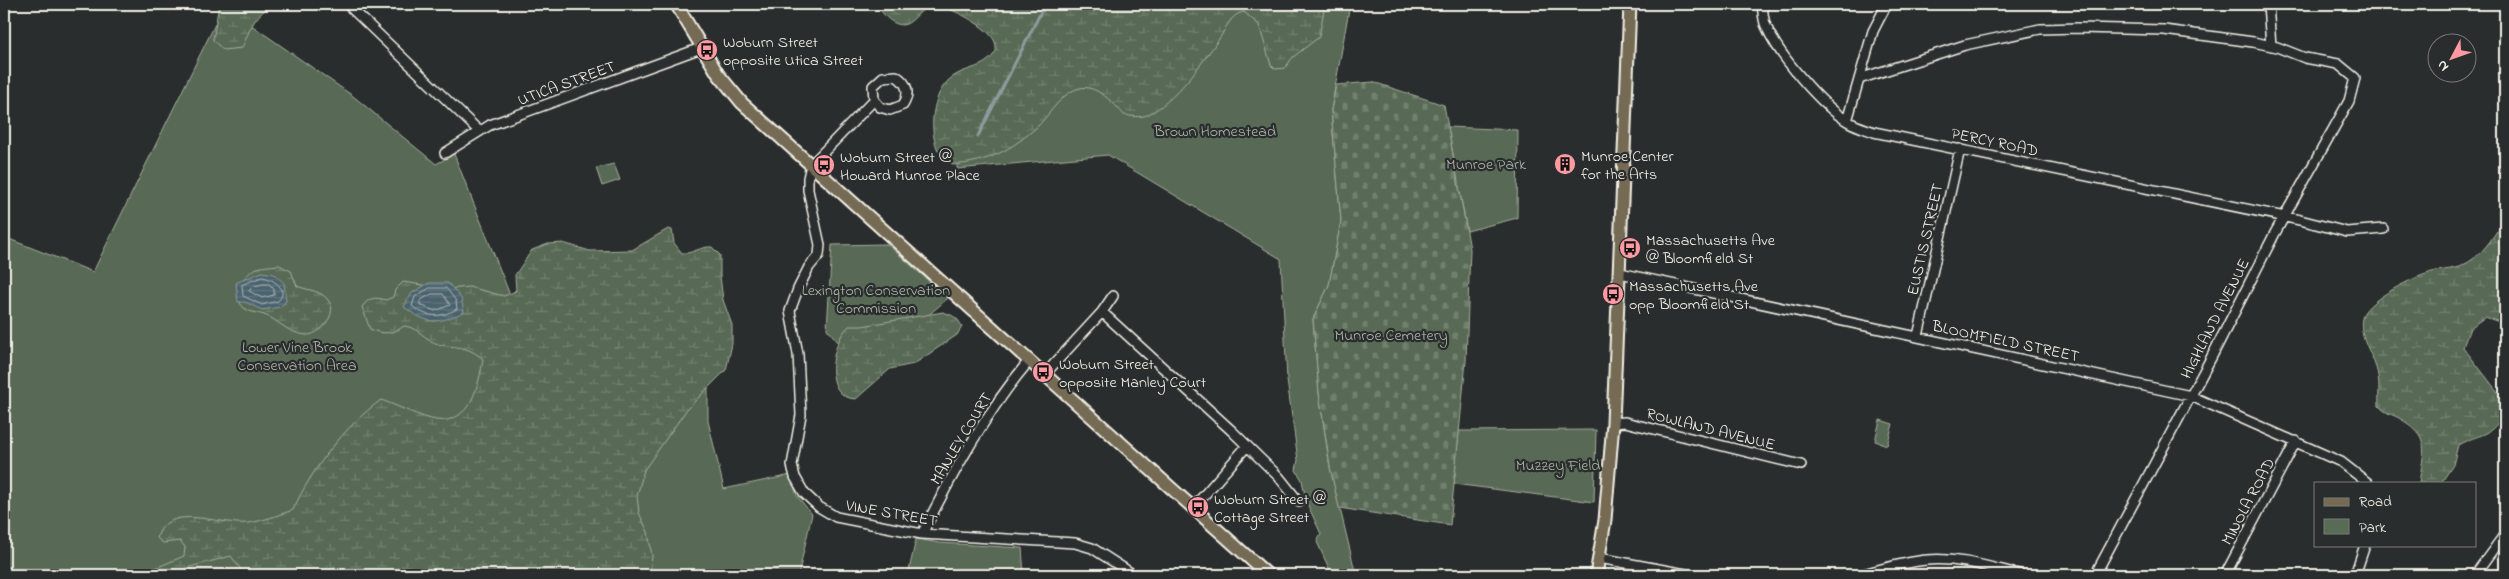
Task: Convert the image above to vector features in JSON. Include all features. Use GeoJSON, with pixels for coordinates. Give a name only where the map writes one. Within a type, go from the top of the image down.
{"type":"FeatureCollection","features":[{"type":"Feature","properties":{"kind":"main road"},"geometry":{"type":"LineString","coordinates":[[676,4],[724,83],[742,103],[1268,575]]}},
{"type":"Feature","properties":{"kind":"main road"},"geometry":{"type":"LineString","coordinates":[[1596,575],[1613,423],[1630,4]]}},
{"type":"Feature","properties":{"kind":"street"},"geometry":{"type":"LineString","coordinates":[[4,9],[6,4]]}},
{"type":"Feature","properties":{"kind":"street"},"geometry":{"type":"LineString","coordinates":[[348,4],[479,131]]}},
{"type":"Feature","properties":{"kind":"street","name":"PERCY ROAD"},"geometry":{"type":"LineString","coordinates":[[1762,4],[1765,25],[1775,42],[1813,90],[1832,110],[1847,121],[1874,132],[2347,232],[2383,229]]}},
{"type":"Feature","properties":{"kind":"street"},"geometry":{"type":"LineString","coordinates":[[1847,121],[1873,31],[1887,4]]}},
{"type":"Feature","properties":{"kind":"street"},"geometry":{"type":"LineString","coordinates":[[1859,79],[1965,45],[2040,29],[2164,30],[2271,46],[2268,4]]}},
{"type":"Feature","properties":{"kind":"street","name":"HIGHLAND AVENUE"},"geometry":{"type":"LineString","coordinates":[[2095,575],[2284,218],[2350,100],[2355,78],[2338,64],[2305,58],[2271,46]]}},
{"type":"Feature","properties":{"kind":"street","name":"UTICA STREET"},"geometry":{"type":"LineString","coordinates":[[445,153],[479,131],[701,48]]}},
{"type":"Feature","properties":{"kind":"street"},"geometry":{"type":"LineString","coordinates":[[811,165],[874,100],[873,86],[883,76],[896,76],[906,86],[906,100],[899,108],[885,110],[874,100]]}},
{"type":"Feature","properties":{"kind":"street","name":"EUSTIS STREET"},"geometry":{"type":"LineString","coordinates":[[1918,336],[1960,149]]}},
{"type":"Feature","properties":{"kind":"street","name":"VINE STREET"},"geometry":{"type":"LineString","coordinates":[[811,165],[808,190],[820,245],[818,255],[809,267],[798,289],[790,312],[798,354],[801,415],[792,465],[795,476],[804,493],[819,507],[836,517],[922,534],[1075,543],[1092,548],[1134,575]]}},
{"type":"Feature","properties":{"kind":"street","name":"BLOOMFIELD STREET"},"geometry":{"type":"LineString","coordinates":[[1620,272],[2191,396],[2296,441],[2352,469],[2367,482]]}},
{"type":"Feature","properties":{"kind":"street"},"geometry":{"type":"LineString","coordinates":[[1044,375],[1102,312],[1113,296]]}},
{"type":"Feature","properties":{"kind":"street"},"geometry":{"type":"LineString","coordinates":[[1102,312],[1248,446],[1279,477],[1299,502]]}},
{"type":"Feature","properties":{"kind":"street","name":"MANLEY COURT"},"geometry":{"type":"LineString","coordinates":[[922,534],[956,468],[977,434],[1029,361]]}},
{"type":"Feature","properties":{"kind":"street","name":"ROWLAND AVENUE"},"geometry":{"type":"LineString","coordinates":[[1613,423],[1625,422],[1801,465]]}},
{"type":"Feature","properties":{"kind":"street","name":"MINOLA ROAD"},"geometry":{"type":"LineString","coordinates":[[2225,575],[2296,441]]}},
{"type":"Feature","properties":{"kind":"street"},"geometry":{"type":"LineString","coordinates":[[1193,508],[1248,446]]}},
{"type":"Feature","properties":{"kind":"street"},"geometry":{"type":"LineString","coordinates":[[2476,575],[2505,534]]}},
{"type":"Feature","properties":{"kind":"street"},"geometry":{"type":"LineString","coordinates":[[2354,575],[2364,546]]}},
{"type":"Feature","properties":{"kind":"street"},"geometry":{"type":"LineString","coordinates":[[1599,558],[1691,575]]}},
{"type":"Feature","properties":{"kind":"street"},"geometry":{"type":"LineString","coordinates":[[1860,575],[1903,564],[1929,560],[1961,562],[2022,575]]}},
{"type":"Feature","properties":{"kind":"green space"},"geometry":{"type":"Polygon","coordinates":[[[219,4],[275,4],[258,17],[242,48],[223,50],[213,40],[219,4]]]}},
{"type":"Feature","properties":{"kind":"green space"},"geometry":{"type":"Polygon","coordinates":[[[876,4],[1325,4],[1319,37],[1293,57],[1285,68],[1275,69],[1271,65],[1259,25],[1244,12],[1239,13],[1229,22],[1219,39],[1187,82],[1168,101],[1147,115],[1139,117],[1124,115],[1099,92],[1080,88],[1062,99],[1038,126],[1009,148],[989,158],[953,165],[937,148],[934,139],[933,119],[937,99],[941,90],[954,76],[982,64],[992,57],[996,51],[995,41],[990,34],[974,22],[943,7],[927,7],[909,23],[902,25],[890,20],[876,4]]]}},
{"type":"Feature","properties":{"kind":"green space","name":"Brown Homestead"},"geometry":{"type":"Polygon","coordinates":[[[1227,4],[1350,4],[1331,110],[1341,221],[1329,285],[1313,319],[1319,393],[1330,467],[1356,575],[1332,575],[1317,542],[1321,534],[1306,501],[1302,480],[1296,470],[1298,460],[1287,380],[1281,259],[1108,155],[957,169],[958,135],[1227,4]]]}},
{"type":"Feature","properties":{"kind":"green space","name":"Lower Vine Brook Conservation Area"},"geometry":{"type":"Polygon","coordinates":[[[224,6],[353,96],[436,164],[454,154],[510,295],[565,245],[609,414],[708,388],[708,421],[724,489],[791,475],[797,496],[812,514],[799,572],[816,575],[4,575],[4,237],[93,272],[224,6]]]}},
{"type":"Feature","properties":{"kind":"green space","name":"Munroe Cemetery"},"geometry":{"type":"Polygon","coordinates":[[[1373,82],[1444,105],[1470,249],[1466,361],[1450,525],[1339,508],[1330,467],[1319,393],[1313,319],[1329,285],[1341,221],[1331,110],[1336,85],[1373,82]]]}},
{"type":"Feature","properties":{"kind":"green space","name":"Munroe Park"},"geometry":{"type":"Polygon","coordinates":[[[1448,127],[1518,130],[1517,218],[1467,231],[1448,127]]]}},
{"type":"Feature","properties":{"kind":"green space"},"geometry":{"type":"Polygon","coordinates":[[[614,164],[620,180],[602,186],[596,168],[614,164]]]}},
{"type":"Feature","properties":{"kind":"green space"},"geometry":{"type":"Polygon","coordinates":[[[668,229],[672,230],[674,243],[682,253],[712,247],[720,255],[723,300],[732,325],[732,344],[726,370],[687,409],[644,470],[637,496],[639,513],[648,532],[652,556],[650,575],[488,575],[486,571],[478,571],[474,575],[240,575],[242,571],[231,556],[186,568],[173,575],[139,575],[184,556],[185,547],[180,541],[163,543],[157,538],[163,527],[172,520],[196,518],[248,523],[293,510],[309,480],[330,450],[355,423],[381,400],[436,420],[448,420],[458,416],[465,409],[476,391],[483,359],[469,350],[438,344],[408,327],[404,326],[388,333],[370,329],[362,307],[367,301],[375,298],[386,300],[393,297],[395,290],[403,282],[449,289],[469,287],[504,296],[516,291],[515,275],[532,250],[548,244],[563,243],[590,251],[632,250],[668,229]]]}},
{"type":"Feature","properties":{"kind":"green space"},"geometry":{"type":"Polygon","coordinates":[[[2497,231],[2505,233],[2505,324],[2485,317],[2470,328],[2463,347],[2500,395],[2504,414],[2488,432],[2458,445],[2453,465],[2442,482],[2419,482],[2423,454],[2421,439],[2410,425],[2379,406],[2378,376],[2362,333],[2362,318],[2365,312],[2379,298],[2399,286],[2430,272],[2459,267],[2473,259],[2497,231]]]}},
{"type":"Feature","properties":{"kind":"green space","name":"Lexington Conservation Commission"},"geometry":{"type":"Polygon","coordinates":[[[887,244],[948,298],[864,372],[827,329],[832,245],[887,244]]]}},
{"type":"Feature","properties":{"kind":"green space"},"geometry":{"type":"Polygon","coordinates":[[[279,265],[291,271],[297,286],[320,293],[330,303],[332,308],[329,319],[316,332],[306,335],[295,332],[269,317],[247,310],[240,303],[238,298],[239,288],[253,270],[279,265]]]}},
{"type":"Feature","properties":{"kind":"green space"},"geometry":{"type":"Polygon","coordinates":[[[943,312],[959,321],[962,327],[957,335],[914,364],[890,369],[856,399],[845,396],[838,390],[834,380],[834,356],[842,334],[849,326],[862,326],[943,312]]]}},
{"type":"Feature","properties":{"kind":"green space"},"geometry":{"type":"Polygon","coordinates":[[[1880,420],[1893,424],[1887,445],[1875,441],[1880,420]]]}},
{"type":"Feature","properties":{"kind":"green space","name":"Muzzey Field"},"geometry":{"type":"Polygon","coordinates":[[[1596,430],[1594,502],[1454,484],[1459,431],[1596,430]]]}},
{"type":"Feature","properties":{"kind":"green space"},"geometry":{"type":"Polygon","coordinates":[[[916,539],[940,543],[1022,548],[1024,575],[908,575],[916,539]]]}},
{"type":"Feature","properties":{"kind":"water"},"geometry":{"type":"Polygon","coordinates":[[[262,272],[274,274],[284,283],[286,301],[280,307],[262,310],[245,302],[238,302],[236,283],[262,272]]]}},
{"type":"Feature","properties":{"kind":"water"},"geometry":{"type":"Polygon","coordinates":[[[429,283],[448,283],[461,298],[464,312],[447,319],[433,321],[426,320],[404,307],[412,293],[429,283]]]}},
{"type":"Feature","properties":{"kind":"waterway"},"geometry":{"type":"LineString","coordinates":[[978,136],[1045,4]]}},
{"type":"Feature","properties":{"kind":"place","name":"Woburn Street opposite Utica Street"},"geometry":{"type":"Point","coordinates":[707,50]}},
{"type":"Feature","properties":{"kind":"place","name":"Munroe Center for the Arts"},"geometry":{"type":"Point","coordinates":[1565,164]}},
{"type":"Feature","properties":{"kind":"place","name":"Woburn Street @ Howard Munroe Place"},"geometry":{"type":"Point","coordinates":[824,165]}},
{"type":"Feature","properties":{"kind":"place","name":"Massachusetts Ave @ Bloomfield St"},"geometry":{"type":"Point","coordinates":[1630,248]}},
{"type":"Feature","properties":{"kind":"place","name":"Massachusetts Ave opp Bloomfield St"},"geometry":{"type":"Point","coordinates":[1613,294]}},
{"type":"Feature","properties":{"kind":"place","name":"Woburn Street opposite Manley Court"},"geometry":{"type":"Point","coordinates":[1043,372]}},
{"type":"Feature","properties":{"kind":"place","name":"Woburn Street @ Cottage Street"},"geometry":{"type":"Point","coordinates":[1198,507]}}]}
